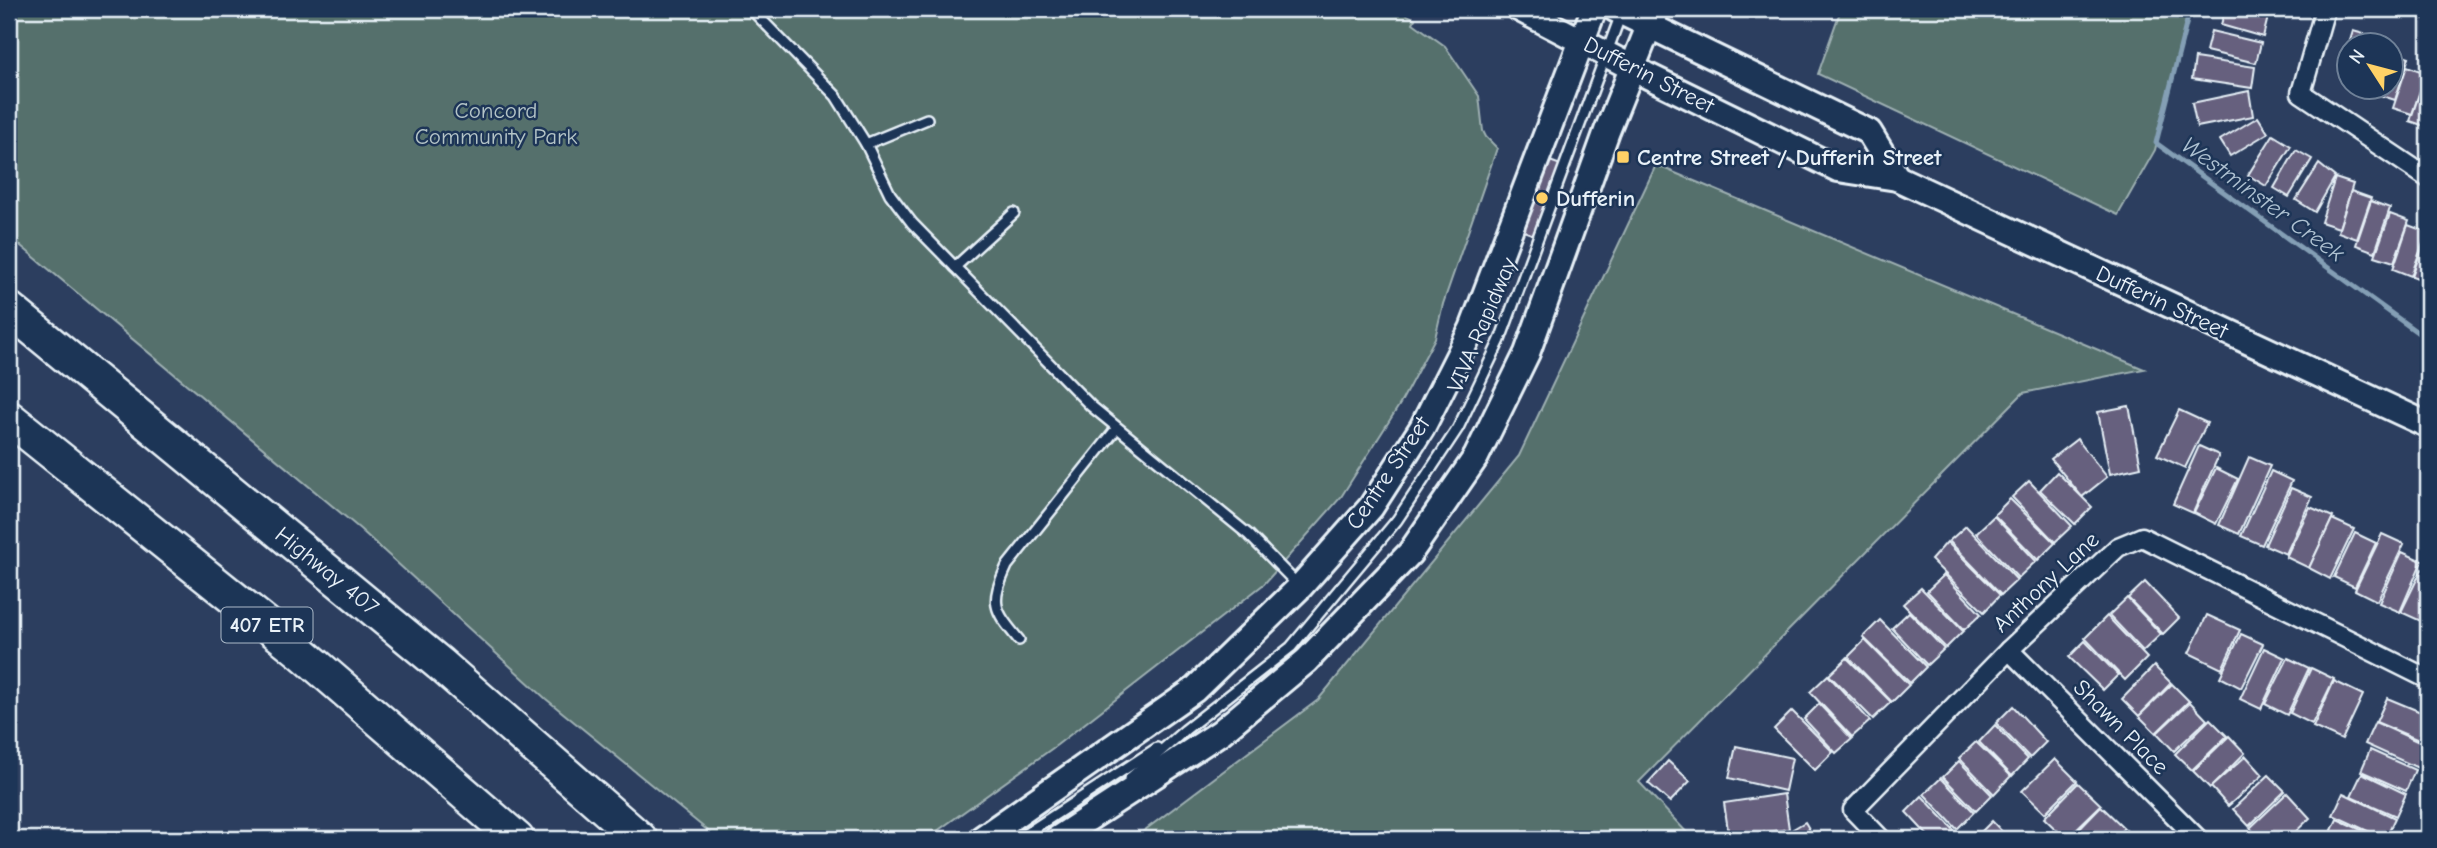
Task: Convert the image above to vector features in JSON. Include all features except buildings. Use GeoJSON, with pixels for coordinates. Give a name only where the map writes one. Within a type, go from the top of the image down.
{"type":"FeatureCollection","features":[{"type":"Feature","properties":{"kind":"highway","name":"Highway 407"},"geometry":{"type":"LineString","coordinates":[[9,309],[440,664],[640,839]]}},
{"type":"Feature","properties":{"kind":"highway","name":"407 ETR"},"geometry":{"type":"LineString","coordinates":[[9,418],[301,652],[517,839]]}},
{"type":"Feature","properties":{"kind":"main road","name":"Dufferin Street"},"geometry":{"type":"LineString","coordinates":[[1520,9],[1839,169],[1897,178],[2428,425]]}},
{"type":"Feature","properties":{"kind":"main road","name":"Dufferin Street"},"geometry":{"type":"LineString","coordinates":[[1618,11],[1869,132],[1897,178]]}},
{"type":"Feature","properties":{"kind":"main road","name":"Centre Street"},"geometry":{"type":"LineString","coordinates":[[981,839],[1194,690],[1300,587],[1370,506],[1422,428],[1472,328],[1581,41],[1618,11]]}},
{"type":"Feature","properties":{"kind":"main road"},"geometry":{"type":"LineString","coordinates":[[1063,835],[1221,732],[1306,661],[1410,553],[1476,457],[1527,354],[1632,67],[1618,11]]}},
{"type":"Feature","properties":{"kind":"street"},"geometry":{"type":"LineString","coordinates":[[2325,9],[2301,93],[2428,178]]}},
{"type":"Feature","properties":{"kind":"street","name":"Anthony Lane"},"geometry":{"type":"LineString","coordinates":[[1881,839],[1853,810],[2009,650],[2118,547],[2142,537],[2428,679]]}},
{"type":"Feature","properties":{"kind":"street","name":"Shawn Place"},"geometry":{"type":"LineString","coordinates":[[2009,650],[2198,839]]}},
{"type":"Feature","properties":{"kind":"lane"},"geometry":{"type":"LineString","coordinates":[[751,9],[836,96],[866,144],[890,194],[912,223],[1091,406],[1249,535],[1300,587]]}},
{"type":"Feature","properties":{"kind":"lane","name":"VIVA Rapidway"},"geometry":{"type":"LineString","coordinates":[[1063,835],[1185,730],[1291,647],[1397,520],[1458,428],[1500,340],[1606,54],[1618,11]]}},
{"type":"Feature","properties":{"kind":"lane"},"geometry":{"type":"LineString","coordinates":[[866,144],[928,119]]}},
{"type":"Feature","properties":{"kind":"lane"},"geometry":{"type":"LineString","coordinates":[[955,267],[1014,213]]}},
{"type":"Feature","properties":{"kind":"lane"},"geometry":{"type":"LineString","coordinates":[[1019,640],[1002,620],[996,603],[996,590],[1007,566],[1117,428]]}},
{"type":"Feature","properties":{"kind":"lane","name":"VIVA Rapidway"},"geometry":{"type":"LineString","coordinates":[[1018,839],[1185,730]]}},
{"type":"Feature","properties":{"kind":"green space","name":"Concord Community Park"},"geometry":{"type":"Polygon","coordinates":[[[9,9],[1396,9],[1415,19],[1413,23],[1445,46],[1479,96],[1483,131],[1497,148],[1443,304],[1435,338],[1400,404],[1341,497],[1264,584],[1057,745],[926,839],[718,839],[546,699],[360,529],[9,236],[9,9]]]}},
{"type":"Feature","properties":{"kind":"green space"},"geometry":{"type":"Polygon","coordinates":[[[1841,9],[2189,9],[2155,150],[2118,215],[1818,74],[1841,9]]]}},
{"type":"Feature","properties":{"kind":"green space"},"geometry":{"type":"Polygon","coordinates":[[[1656,165],[2144,369],[2023,393],[1639,782],[1693,839],[1133,839],[1318,700],[1519,456],[1656,165]]]}},
{"type":"Feature","properties":{"kind":"waterway","name":"Westminster Creek"},"geometry":{"type":"LineString","coordinates":[[2190,9],[2156,143],[2428,340]]}},
{"type":"Feature","properties":{"kind":"place","name":"Centre Street / Dufferin Street"},"geometry":{"type":"Point","coordinates":[1623,157]}},
{"type":"Feature","properties":{"kind":"place","name":"Dufferin"},"geometry":{"type":"Point","coordinates":[1542,198]}}]}
